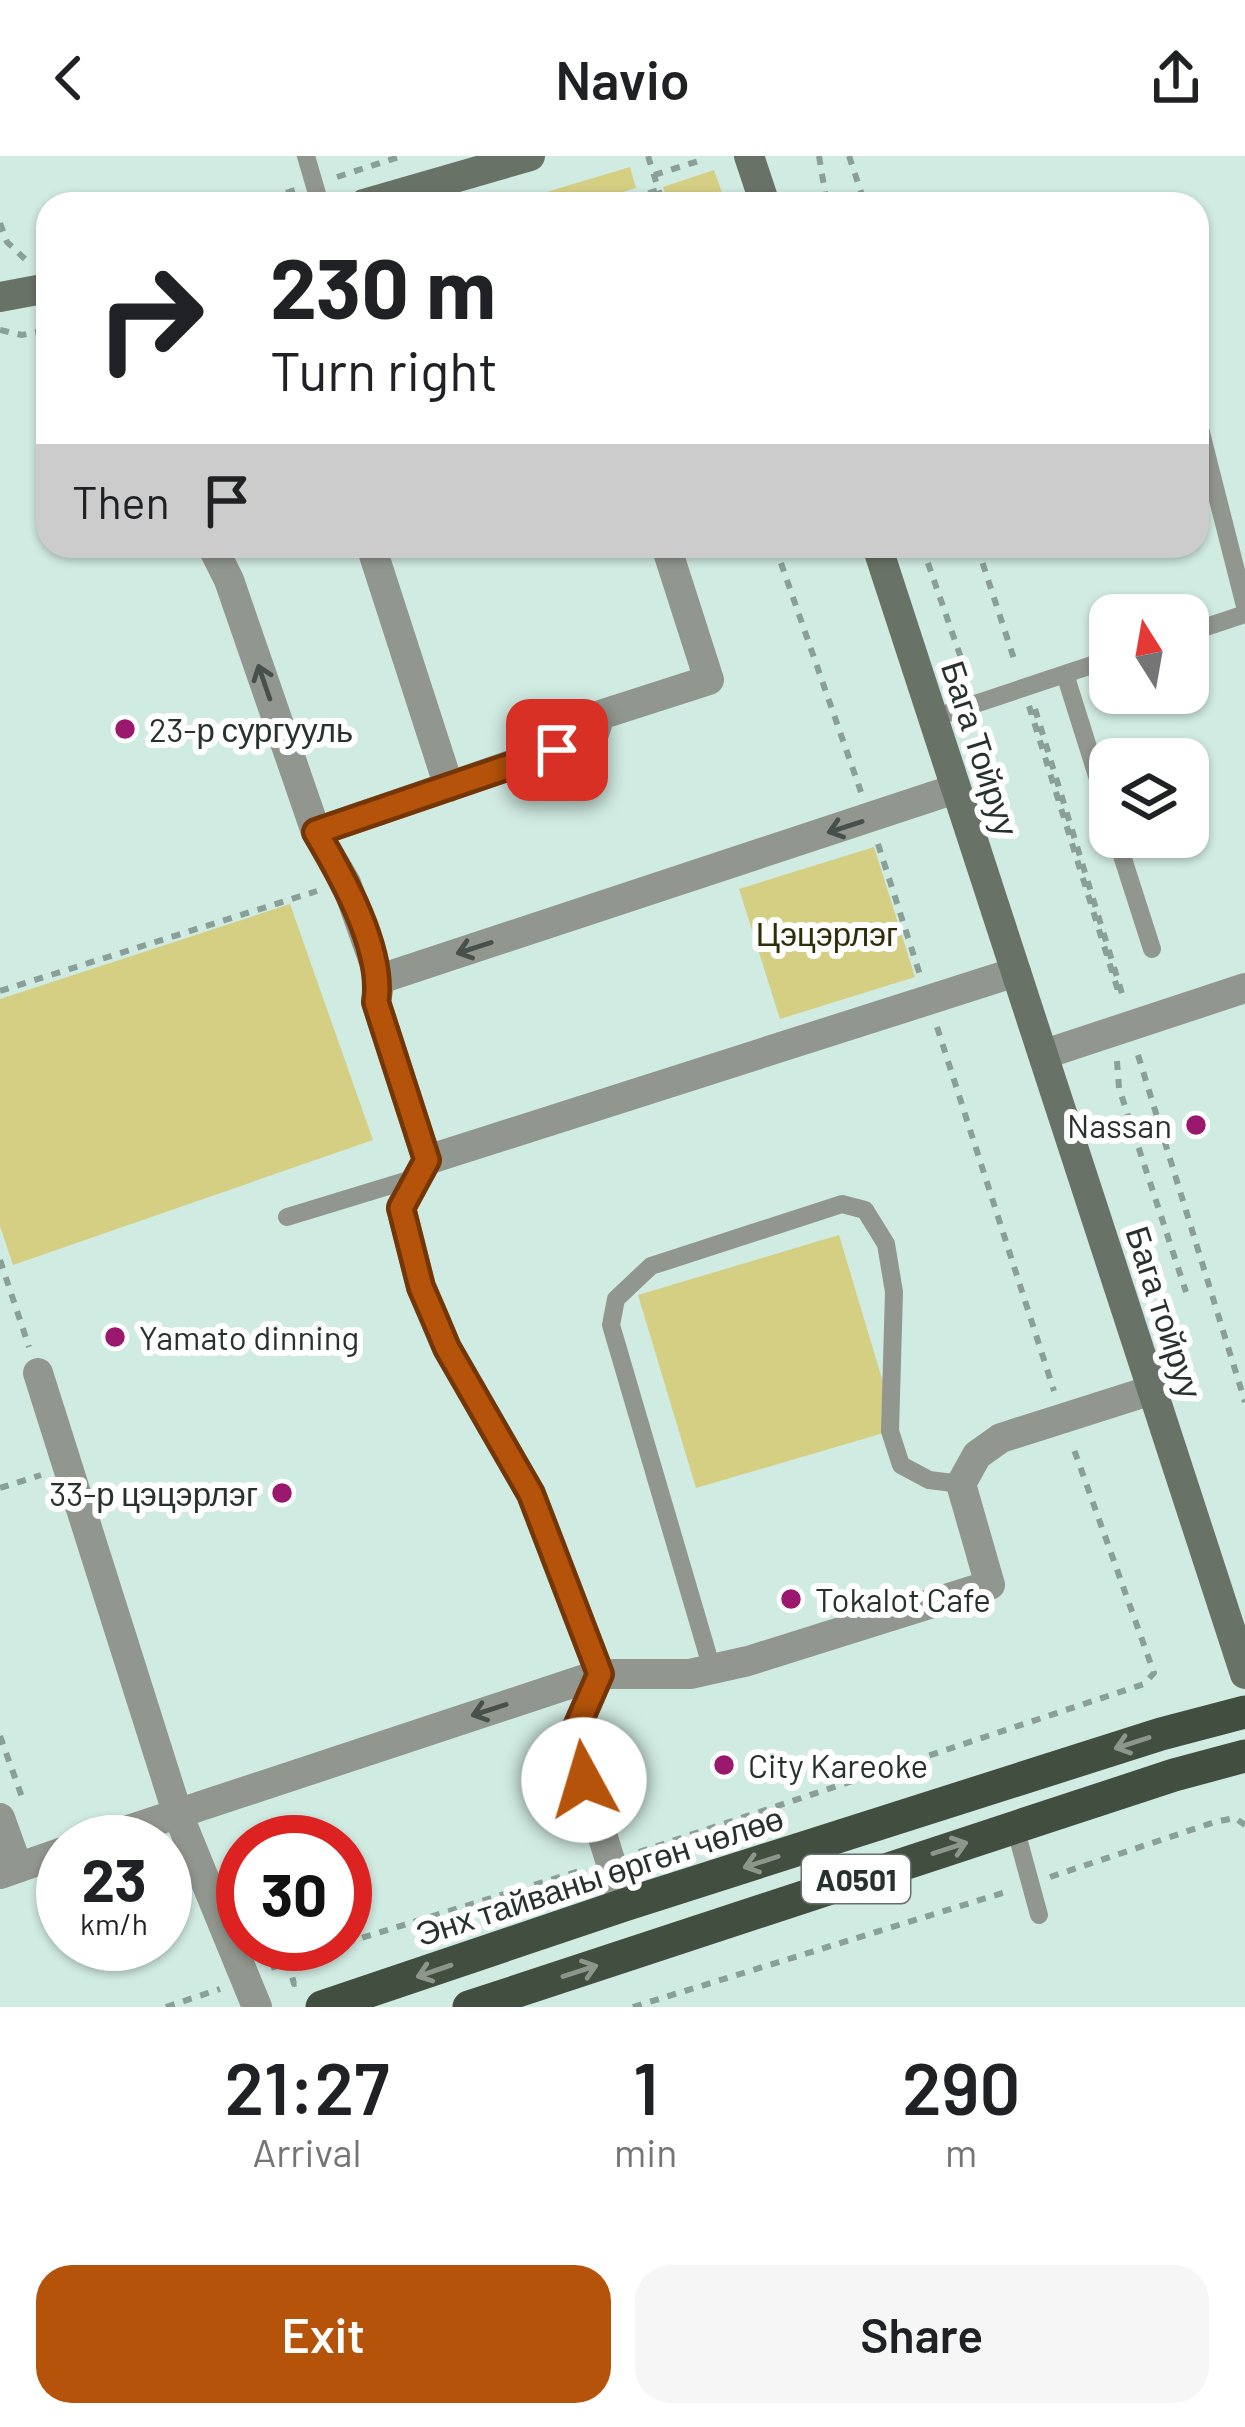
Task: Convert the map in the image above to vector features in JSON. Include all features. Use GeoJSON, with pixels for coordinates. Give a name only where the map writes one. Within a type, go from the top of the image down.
{"type":"FeatureCollection","features":[{"type":"Feature","properties":{"kind":"highway","name":"Энх тайваны өргөн чөлөө"},"geometry":{"type":"LineString","coordinates":[[322,2007],[624,1905],[1161,1734],[1245,1712]]}},
{"type":"Feature","properties":{"kind":"highway","name":"A0501"},"geometry":{"type":"LineString","coordinates":[[469,2007],[1174,1775],[1245,1756]]}},
{"type":"Feature","properties":{"kind":"main road"},"geometry":{"type":"LineString","coordinates":[[406,192],[530,156]]}},
{"type":"Feature","properties":{"kind":"main road"},"geometry":{"type":"LineString","coordinates":[[749,156],[761,192]]}},
{"type":"Feature","properties":{"kind":"main road"},"geometry":{"type":"LineString","coordinates":[[0,297],[36,281]]}},
{"type":"Feature","properties":{"kind":"main road","name":"Бага Тойруу"},"geometry":{"type":"LineString","coordinates":[[881,558],[1016,971]]}},
{"type":"Feature","properties":{"kind":"main road","name":"Бага тойруу"},"geometry":{"type":"LineString","coordinates":[[1016,971],[1245,1674]]}},
{"type":"Feature","properties":{"kind":"street"},"geometry":{"type":"LineString","coordinates":[[218,558],[316,832],[346,883],[380,979],[376,1002],[421,1169],[401,1208],[421,1287],[447,1348],[531,1494],[600,1674],[572,1738],[624,1905]]}},
{"type":"Feature","properties":{"kind":"street"},"geometry":{"type":"LineString","coordinates":[[375,558],[449,787]]}},
{"type":"Feature","properties":{"kind":"street"},"geometry":{"type":"LineString","coordinates":[[316,832],[593,737],[600,715],[709,680],[670,558]]}},
{"type":"Feature","properties":{"kind":"street"},"geometry":{"type":"LineString","coordinates":[[380,979],[956,789]]}},
{"type":"Feature","properties":{"kind":"street"},"geometry":{"type":"LineString","coordinates":[[421,1169],[1016,971]]}},
{"type":"Feature","properties":{"kind":"street"},"geometry":{"type":"LineString","coordinates":[[1045,1054],[1124,1019],[1245,988]]}},
{"type":"Feature","properties":{"kind":"street"},"geometry":{"type":"LineString","coordinates":[[38,1373],[177,1813],[257,2007]]}},
{"type":"Feature","properties":{"kind":"street"},"geometry":{"type":"LineString","coordinates":[[171,1815],[600,1674],[689,1673],[748,1661],[990,1585],[961,1484],[976,1455],[1001,1438],[1152,1390]]}},
{"type":"Feature","properties":{"kind":"street"},"geometry":{"type":"LineString","coordinates":[[0,1818],[9,1871]]}},
{"type":"Feature","properties":{"kind":"lane"},"geometry":{"type":"LineString","coordinates":[[306,156],[316,192]]}},
{"type":"Feature","properties":{"kind":"lane"},"geometry":{"type":"LineString","coordinates":[[1209,454],[1237,542],[1245,610],[1209,625]]}},
{"type":"Feature","properties":{"kind":"lane"},"geometry":{"type":"LineString","coordinates":[[933,718],[1028,694],[1089,666]]}},
{"type":"Feature","properties":{"kind":"lane"},"geometry":{"type":"LineString","coordinates":[[1064,674],[1089,752]]}},
{"type":"Feature","properties":{"kind":"lane"},"geometry":{"type":"LineString","coordinates":[[1123,858],[1152,949]]}},
{"type":"Feature","properties":{"kind":"lane"},"geometry":{"type":"LineString","coordinates":[[286,1217],[421,1169]]}},
{"type":"Feature","properties":{"kind":"lane"},"geometry":{"type":"LineString","coordinates":[[712,1669],[610,1325],[616,1299],[651,1266],[842,1204],[865,1210],[886,1244],[894,1292],[890,1431],[901,1465],[929,1480],[961,1484]]}},
{"type":"Feature","properties":{"kind":"lane"},"geometry":{"type":"LineString","coordinates":[[1015,1827],[1039,1915]]}},
{"type":"Feature","properties":{"kind":"path"},"geometry":{"type":"LineString","coordinates":[[648,156],[659,190],[653,192]]}},
{"type":"Feature","properties":{"kind":"path"},"geometry":{"type":"LineString","coordinates":[[819,156],[825,192]]}},
{"type":"Feature","properties":{"kind":"path"},"geometry":{"type":"LineString","coordinates":[[849,156],[861,192]]}},
{"type":"Feature","properties":{"kind":"path"},"geometry":{"type":"LineString","coordinates":[[654,175],[705,159]]}},
{"type":"Feature","properties":{"kind":"path"},"geometry":{"type":"LineString","coordinates":[[0,223],[3,243],[36,269]]}},
{"type":"Feature","properties":{"kind":"path"},"geometry":{"type":"LineString","coordinates":[[0,330],[36,332]]}},
{"type":"Feature","properties":{"kind":"path"},"geometry":{"type":"LineString","coordinates":[[372,1935],[609,1862],[1144,1684],[1154,1673],[1064,1420],[870,818],[779,558]]}},
{"type":"Feature","properties":{"kind":"path"},"geometry":{"type":"LineString","coordinates":[[926,558],[968,679]]}},
{"type":"Feature","properties":{"kind":"path"},"geometry":{"type":"LineString","coordinates":[[981,558],[1125,998],[1116,1071],[1119,1088],[1186,1292]]}},
{"type":"Feature","properties":{"kind":"path"},"geometry":{"type":"LineString","coordinates":[[1028,694],[1245,1402]]}},
{"type":"Feature","properties":{"kind":"path"},"geometry":{"type":"LineString","coordinates":[[0,991],[346,883]]}},
{"type":"Feature","properties":{"kind":"path"},"geometry":{"type":"LineString","coordinates":[[0,1260],[38,1373]]}},
{"type":"Feature","properties":{"kind":"path"},"geometry":{"type":"LineString","coordinates":[[0,1488],[67,1467]]}},
{"type":"Feature","properties":{"kind":"path"},"geometry":{"type":"LineString","coordinates":[[634,2007],[1215,1822],[1235,1818],[1245,1825]]}},
{"type":"Feature","properties":{"kind":"path"},"geometry":{"type":"LineString","coordinates":[[291,1971],[294,1984]]}},
{"type":"Feature","properties":{"kind":"green space"},"geometry":{"type":"Polygon","coordinates":[[[630,167],[636,188],[623,192],[546,192],[630,167]]]}},
{"type":"Feature","properties":{"kind":"green space"},"geometry":{"type":"Polygon","coordinates":[[[714,170],[722,192],[665,192],[663,187],[714,170]]]}},
{"type":"Feature","properties":{"kind":"green space","name":"Цэцэрлэг"},"geometry":{"type":"Polygon","coordinates":[[[874,847],[915,977],[780,1019],[739,889],[874,847]]]}},
{"type":"Feature","properties":{"kind":"green space"},"geometry":{"type":"Polygon","coordinates":[[[290,904],[373,1140],[13,1265],[0,1226],[0,999],[290,904]]]}},
{"type":"Feature","properties":{"kind":"green space"},"geometry":{"type":"Polygon","coordinates":[[[839,1235],[897,1429],[696,1488],[638,1295],[839,1235]]]}},
{"type":"Feature","properties":{"kind":"place","name":"23-р сургууль"},"geometry":{"type":"Point","coordinates":[125,729]}},
{"type":"Feature","properties":{"kind":"place","name":"Nassan"},"geometry":{"type":"Point","coordinates":[1196,1125]}},
{"type":"Feature","properties":{"kind":"place","name":"Yamato dinning"},"geometry":{"type":"Point","coordinates":[115,1337]}},
{"type":"Feature","properties":{"kind":"place","name":"33-р цэцэрлэг"},"geometry":{"type":"Point","coordinates":[282,1493]}},
{"type":"Feature","properties":{"kind":"place","name":"Tokalot Cafe"},"geometry":{"type":"Point","coordinates":[791,1599]}},
{"type":"Feature","properties":{"kind":"place","name":"City Kareoke"},"geometry":{"type":"Point","coordinates":[724,1765]}},
{"type":"Feature","properties":{"kind":"route"},"geometry":{"type":"LineString","coordinates":[[557,750],[316,832],[346,883],[380,979],[376,1002],[427,1160],[401,1208],[421,1287],[447,1348],[531,1494],[600,1674],[572,1738],[584,1780]]}}]}
